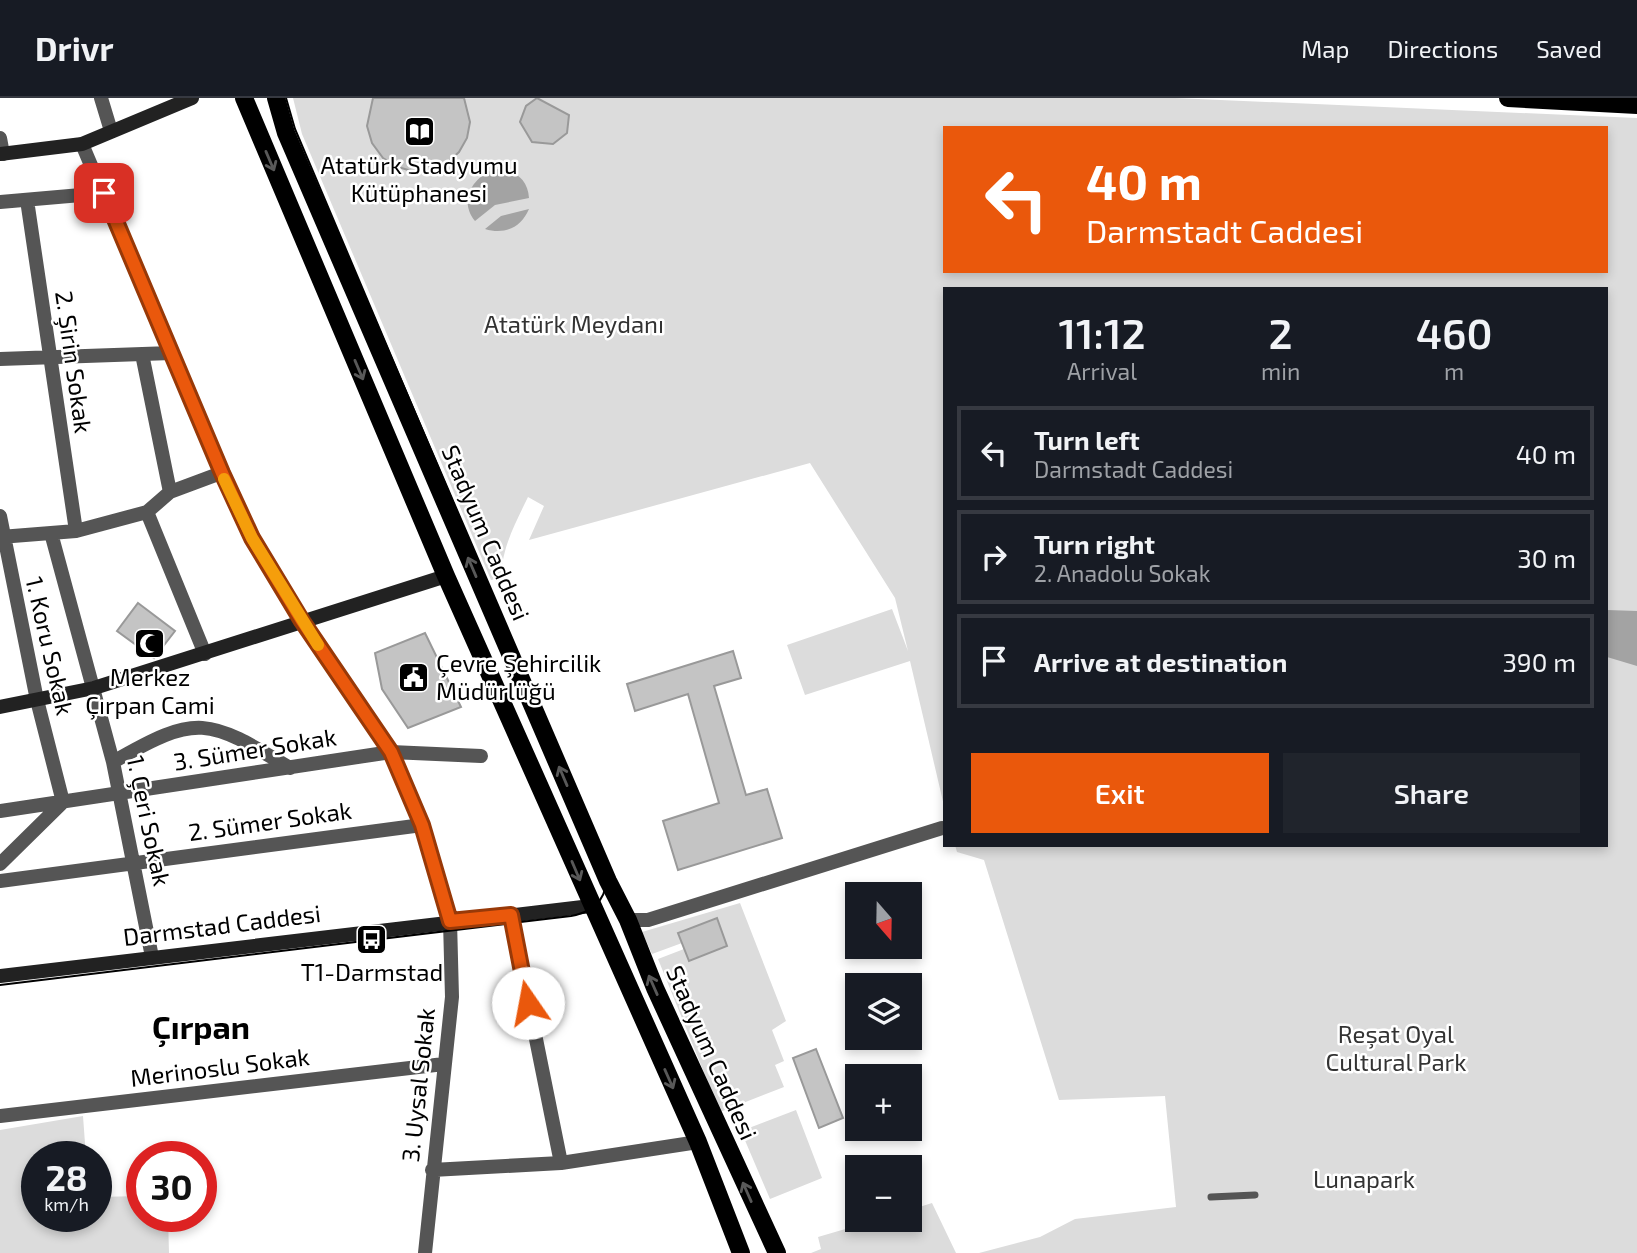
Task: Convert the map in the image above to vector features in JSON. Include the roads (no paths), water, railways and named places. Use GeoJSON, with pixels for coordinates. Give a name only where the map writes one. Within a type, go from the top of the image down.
{"type":"FeatureCollection","features":[{"type":"Feature","properties":{"kind":"main road"},"geometry":{"type":"LineString","coordinates":[[2,154],[82,144],[192,98]]}},
{"type":"Feature","properties":{"kind":"main road"},"geometry":{"type":"LineString","coordinates":[[243,98],[446,576],[698,1142],[741,1253]]}},
{"type":"Feature","properties":{"kind":"main road","name":"Stadyum Caddesi"},"geometry":{"type":"LineString","coordinates":[[276,98],[286,133],[313,197],[608,881],[628,920],[654,988],[777,1253]]}},
{"type":"Feature","properties":{"kind":"main road"},"geometry":{"type":"LineString","coordinates":[[1508,98],[1637,105]]}},
{"type":"Feature","properties":{"kind":"main road"},"geometry":{"type":"LineString","coordinates":[[0,707],[94,688],[446,576]]}},
{"type":"Feature","properties":{"kind":"main road","name":"Darmstad Caddesi"},"geometry":{"type":"LineString","coordinates":[[0,976],[591,906]]}},
{"type":"Feature","properties":{"kind":"street"},"geometry":{"type":"LineString","coordinates":[[101,98],[111,131]]}},
{"type":"Feature","properties":{"kind":"street"},"geometry":{"type":"LineString","coordinates":[[0,138],[2,154]]}},
{"type":"Feature","properties":{"kind":"street","name":"3. Uysal Sokak"},"geometry":{"type":"LineString","coordinates":[[82,144],[252,538],[302,621],[391,752],[422,825],[450,921],[452,997],[425,1253]]}},
{"type":"Feature","properties":{"kind":"street"},"geometry":{"type":"LineString","coordinates":[[0,202],[104,193]]}},
{"type":"Feature","properties":{"kind":"street","name":"2. Şirin Sokak"},"geometry":{"type":"LineString","coordinates":[[27,200],[76,531]]}},
{"type":"Feature","properties":{"kind":"street"},"geometry":{"type":"LineString","coordinates":[[142,354],[170,492]]}},
{"type":"Feature","properties":{"kind":"street"},"geometry":{"type":"LineString","coordinates":[[0,359],[171,354]]}},
{"type":"Feature","properties":{"kind":"street"},"geometry":{"type":"LineString","coordinates":[[1,537],[76,531],[147,512],[170,492],[222,473]]}},
{"type":"Feature","properties":{"kind":"street"},"geometry":{"type":"LineString","coordinates":[[147,512],[205,654]]}},
{"type":"Feature","properties":{"kind":"street","name":"1. Koru Sokak"},"geometry":{"type":"LineString","coordinates":[[0,516],[1,537],[63,802]]}},
{"type":"Feature","properties":{"kind":"street","name":"1. Çeri Sokak"},"geometry":{"type":"LineString","coordinates":[[51,533],[113,762],[152,957]]}},
{"type":"Feature","properties":{"kind":"street"},"geometry":{"type":"LineString","coordinates":[[113,762],[163,734],[202,726],[237,736],[290,768]]}},
{"type":"Feature","properties":{"kind":"street","name":"3. Sümer Sokak"},"geometry":{"type":"LineString","coordinates":[[0,811],[391,752],[481,756]]}},
{"type":"Feature","properties":{"kind":"street"},"geometry":{"type":"LineString","coordinates":[[0,863],[63,802]]}},
{"type":"Feature","properties":{"kind":"street","name":"2. Sümer Sokak"},"geometry":{"type":"LineString","coordinates":[[0,881],[422,825]]}},
{"type":"Feature","properties":{"kind":"street"},"geometry":{"type":"LineString","coordinates":[[628,920],[648,919],[942,828]]}},
{"type":"Feature","properties":{"kind":"street"},"geometry":{"type":"LineString","coordinates":[[511,915],[561,1163]]}},
{"type":"Feature","properties":{"kind":"street","name":"Merinoslu Sokak"},"geometry":{"type":"LineString","coordinates":[[0,1116],[444,1064]]}},
{"type":"Feature","properties":{"kind":"street"},"geometry":{"type":"LineString","coordinates":[[432,1170],[561,1163],[698,1142]]}},
{"type":"Feature","properties":{"kind":"lane"},"geometry":{"type":"LineString","coordinates":[[1210,1197],[1255,1195]]}},
{"type":"Feature","properties":{"kind":"tram line"},"geometry":{"type":"LineString","coordinates":[[0,985],[571,916],[589,910],[604,893],[607,866],[295,129],[286,98]]}},
{"type":"Feature","properties":{"kind":"place","name":"Atatürk Stadyumu Kütüphanesi"},"geometry":{"type":"Point","coordinates":[419,132]}},
{"type":"Feature","properties":{"kind":"place","name":"Merkez Çırpan Cami"},"geometry":{"type":"Point","coordinates":[150,644]}},
{"type":"Feature","properties":{"kind":"place","name":"Çevre Şehircilik Müdürlüğü"},"geometry":{"type":"Point","coordinates":[413,678]}},
{"type":"Feature","properties":{"kind":"place","name":"T1-Darmstad"},"geometry":{"type":"Point","coordinates":[372,939]}},
{"type":"Feature","properties":{"kind":"district","name":"Çırpan"},"geometry":{"type":"Point","coordinates":[201,1028]}},
{"type":"Feature","properties":{"kind":"park label","name":"Atatürk Meydanı"},"geometry":{"type":"Point","coordinates":[574,325]}},
{"type":"Feature","properties":{"kind":"park label","name":"Reşat Oyal Cultural Park"},"geometry":{"type":"Point","coordinates":[1396,1049]}},
{"type":"Feature","properties":{"kind":"park label","name":"Lunapark"},"geometry":{"type":"Point","coordinates":[1364,1180]}}]}
